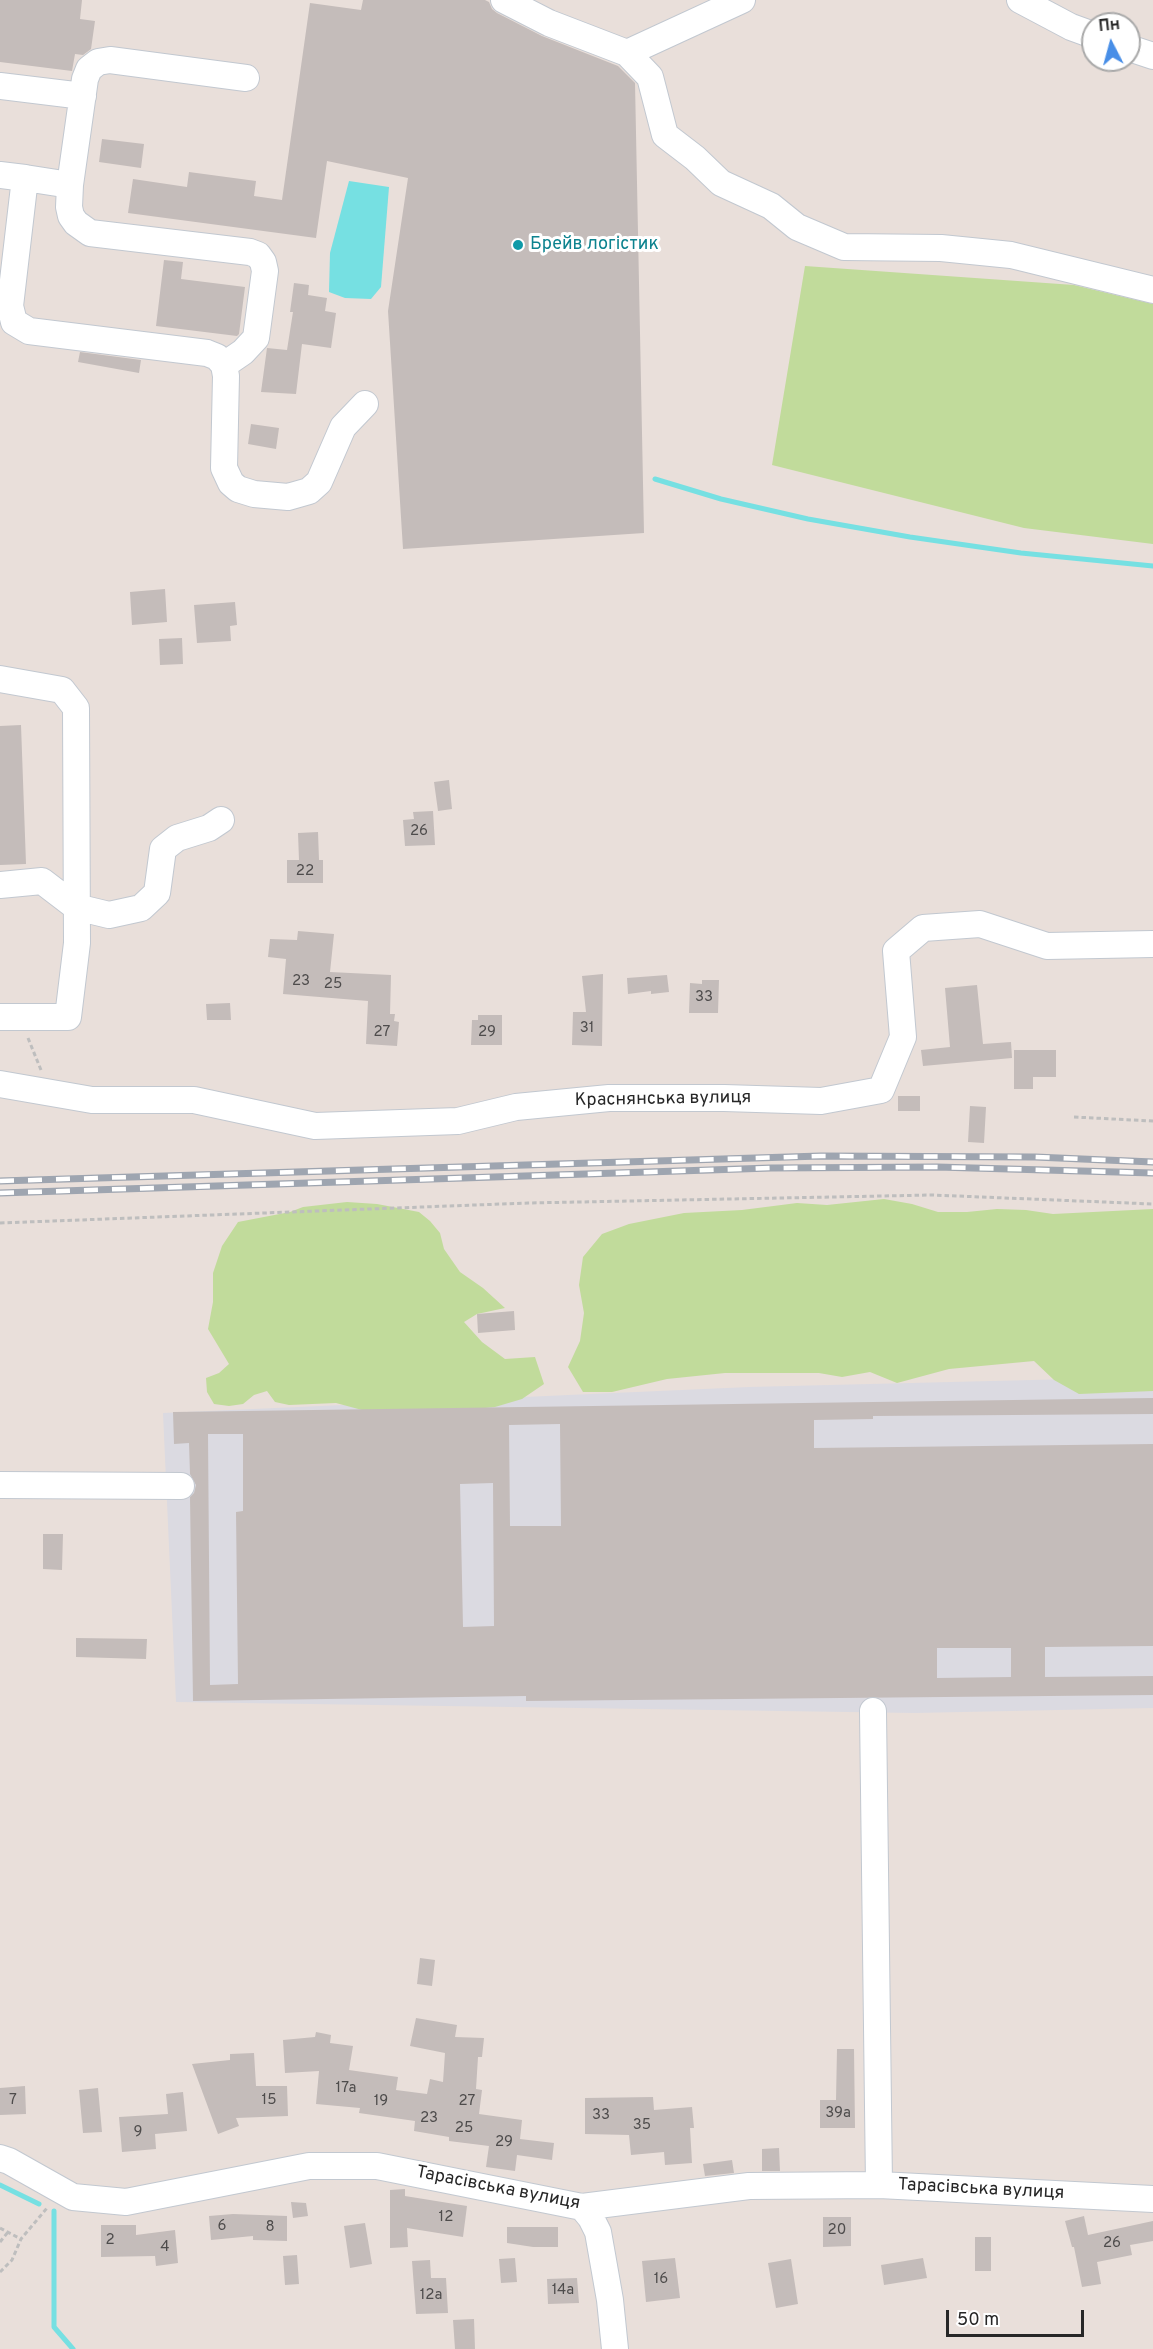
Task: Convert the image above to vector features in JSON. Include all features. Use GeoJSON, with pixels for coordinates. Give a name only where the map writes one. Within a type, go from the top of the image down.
{"type":"FeatureCollection","features":[{"type":"Feature","properties":{"kind":"street"},"geometry":{"type":"LineString","coordinates":[[504,0],[549,23],[627,53],[650,77],[664,135],[695,158],[721,183],[771,206],[797,227],[844,247],[941,248],[1011,255],[1153,290]]}},
{"type":"Feature","properties":{"kind":"street"},"geometry":{"type":"LineString","coordinates":[[627,53],[742,0]]}},
{"type":"Feature","properties":{"kind":"street"},"geometry":{"type":"LineString","coordinates":[[1020,0],[1081,31]]}},
{"type":"Feature","properties":{"kind":"street"},"geometry":{"type":"LineString","coordinates":[[224,365],[243,352],[256,338],[265,271],[258,255],[250,252],[90,233],[82,229],[71,216],[70,185],[82,96],[89,69],[104,60],[246,78]]}},
{"type":"Feature","properties":{"kind":"street"},"geometry":{"type":"LineString","coordinates":[[0,86],[82,96]]}},
{"type":"Feature","properties":{"kind":"street"},"geometry":{"type":"LineString","coordinates":[[0,175],[70,185]]}},
{"type":"Feature","properties":{"kind":"street"},"geometry":{"type":"LineString","coordinates":[[25,178],[10,306],[11,317],[18,326],[29,331],[207,353],[217,357],[224,365],[226,376],[224,468],[231,483],[246,492],[288,496],[309,491],[319,482],[343,427],[365,404]]}},
{"type":"Feature","properties":{"kind":"street"},"geometry":{"type":"LineString","coordinates":[[0,679],[62,690],[76,708],[77,943],[68,1017],[9,1017]]}},
{"type":"Feature","properties":{"kind":"street"},"geometry":{"type":"LineString","coordinates":[[0,885],[42,881],[76,907],[109,915],[141,908],[157,893],[163,849],[177,838],[209,828],[221,820]]}},
{"type":"Feature","properties":{"kind":"street","name":"Краснянська вулиця"},"geometry":{"type":"LineString","coordinates":[[0,1084],[92,1100],[194,1100],[315,1126],[458,1120],[516,1107],[609,1098],[821,1101],[881,1090],[903,1037],[896,951],[923,928],[980,924],[1047,946],[1153,944]]}},
{"type":"Feature","properties":{"kind":"street"},"geometry":{"type":"LineString","coordinates":[[0,1485],[181,1486]]}},
{"type":"Feature","properties":{"kind":"street"},"geometry":{"type":"LineString","coordinates":[[873,1711],[879,2185]]}},
{"type":"Feature","properties":{"kind":"street","name":"Тарасівська вулиця"},"geometry":{"type":"LineString","coordinates":[[0,2158],[73,2197],[126,2202],[309,2166],[377,2166],[582,2207],[749,2186],[879,2185],[1153,2199]]}},
{"type":"Feature","properties":{"kind":"street"},"geometry":{"type":"LineString","coordinates":[[582,2207],[598,2232],[610,2300],[615,2349]]}},
{"type":"Feature","properties":{"kind":"path"},"geometry":{"type":"LineString","coordinates":[[9,1017],[51,1093]]}},
{"type":"Feature","properties":{"kind":"path"},"geometry":{"type":"LineString","coordinates":[[1074,1116],[1153,1121]]}},
{"type":"Feature","properties":{"kind":"path"},"geometry":{"type":"LineString","coordinates":[[0,1223],[528,1203],[932,1195],[1153,1204]]}},
{"type":"Feature","properties":{"kind":"path"},"geometry":{"type":"LineString","coordinates":[[0,2272],[12,2260],[21,2239],[62,2191]]}},
{"type":"Feature","properties":{"kind":"path"},"geometry":{"type":"LineString","coordinates":[[0,2228],[21,2239]]}},
{"type":"Feature","properties":{"kind":"path"},"geometry":{"type":"LineString","coordinates":[[0,2242],[8,2232]]}},
{"type":"Feature","properties":{"kind":"shaded area"},"geometry":{"type":"Polygon","coordinates":[[[1153,1377],[1153,1708],[915,1713],[176,1702],[163,1413],[749,1387],[1153,1377]]]}},
{"type":"Feature","properties":{"kind":"green space"},"geometry":{"type":"Polygon","coordinates":[[[805,266],[1074,285],[1153,304],[1153,544],[1024,528],[772,465],[805,266]]]}},
{"type":"Feature","properties":{"kind":"green space"},"geometry":{"type":"Polygon","coordinates":[[[884,1199],[938,1212],[997,1209],[1053,1214],[1153,1209],[1153,1391],[1079,1394],[1054,1380],[1034,1361],[949,1369],[897,1383],[870,1372],[842,1377],[819,1373],[725,1373],[667,1379],[612,1392],[583,1392],[568,1367],[580,1341],[584,1313],[579,1285],[583,1257],[602,1234],[629,1224],[684,1213],[742,1210],[797,1203],[827,1205],[884,1199]]]}},
{"type":"Feature","properties":{"kind":"green space"},"geometry":{"type":"Polygon","coordinates":[[[347,1202],[377,1204],[419,1212],[430,1221],[440,1233],[444,1249],[460,1272],[483,1288],[505,1308],[477,1314],[464,1322],[482,1342],[505,1359],[535,1357],[544,1384],[522,1399],[495,1407],[467,1410],[362,1410],[336,1403],[289,1405],[275,1402],[267,1391],[254,1395],[243,1404],[229,1406],[214,1404],[207,1392],[206,1378],[219,1373],[229,1364],[208,1329],[213,1302],[213,1273],[222,1246],[238,1222],[290,1212],[303,1207],[347,1202]]]}},
{"type":"Feature","properties":{"kind":"water"},"geometry":{"type":"Polygon","coordinates":[[[349,181],[389,187],[381,287],[371,299],[345,298],[329,292],[330,253],[349,181]]]}},
{"type":"Feature","properties":{"kind":"building"},"geometry":{"type":"Polygon","coordinates":[[[0,0],[82,0],[80,19],[95,21],[91,49],[83,55],[75,54],[72,71],[0,62],[0,0]]]}},
{"type":"Feature","properties":{"kind":"building","name":"Брейв логістик"},"geometry":{"type":"Polygon","coordinates":[[[363,0],[485,0],[497,13],[542,36],[618,66],[635,83],[644,533],[403,549],[388,311],[408,178],[327,161],[316,238],[128,213],[133,179],[187,187],[189,172],[256,181],[254,196],[282,200],[310,3],[361,10],[363,0]]]}},
{"type":"Feature","properties":{"kind":"building"},"geometry":{"type":"Polygon","coordinates":[[[102,139],[144,144],[141,168],[99,162],[102,139]]]}},
{"type":"Feature","properties":{"kind":"building"},"geometry":{"type":"Polygon","coordinates":[[[164,260],[183,262],[181,279],[245,287],[237,336],[156,326],[164,260]]]}},
{"type":"Feature","properties":{"kind":"building"},"geometry":{"type":"Polygon","coordinates":[[[294,283],[309,285],[308,295],[327,298],[325,311],[336,313],[331,348],[302,344],[296,394],[261,392],[267,348],[287,350],[293,312],[290,312],[294,283]]]}},
{"type":"Feature","properties":{"kind":"building"},"geometry":{"type":"Polygon","coordinates":[[[80,352],[141,360],[139,373],[78,362],[80,352]]]}},
{"type":"Feature","properties":{"kind":"building"},"geometry":{"type":"Polygon","coordinates":[[[251,424],[279,428],[276,449],[248,444],[251,424]]]}},
{"type":"Feature","properties":{"kind":"building"},"geometry":{"type":"Polygon","coordinates":[[[165,589],[167,622],[132,625],[130,592],[165,589]]]}},
{"type":"Feature","properties":{"kind":"building"},"geometry":{"type":"Polygon","coordinates":[[[235,602],[237,625],[230,626],[231,641],[197,643],[194,605],[235,602]]]}},
{"type":"Feature","properties":{"kind":"building"},"geometry":{"type":"Polygon","coordinates":[[[182,638],[183,664],[160,665],[159,639],[182,638]]]}},
{"type":"Feature","properties":{"kind":"building"},"geometry":{"type":"Polygon","coordinates":[[[21,725],[26,864],[0,865],[0,726],[21,725]]]}},
{"type":"Feature","properties":{"kind":"building"},"geometry":{"type":"Polygon","coordinates":[[[449,780],[452,809],[438,811],[434,782],[449,780]]]}},
{"type":"Feature","properties":{"kind":"building"},"geometry":{"type":"Polygon","coordinates":[[[433,811],[435,845],[405,846],[403,820],[414,819],[413,812],[433,811]]]}},
{"type":"Feature","properties":{"kind":"building"},"geometry":{"type":"Polygon","coordinates":[[[318,832],[319,860],[323,860],[323,883],[287,883],[287,860],[299,860],[298,833],[318,832]]]}},
{"type":"Feature","properties":{"kind":"building"},"geometry":{"type":"Polygon","coordinates":[[[298,931],[334,934],[330,972],[391,975],[390,1014],[395,1014],[394,1021],[399,1022],[397,1046],[366,1044],[368,1001],[283,994],[286,959],[268,957],[270,939],[297,940],[298,931]]]}},
{"type":"Feature","properties":{"kind":"building"},"geometry":{"type":"Polygon","coordinates":[[[603,974],[602,1046],[572,1045],[573,1012],[586,1012],[582,976],[603,974]]]}},
{"type":"Feature","properties":{"kind":"building"},"geometry":{"type":"Polygon","coordinates":[[[667,975],[669,992],[651,994],[651,991],[628,994],[627,978],[667,975]]]}},
{"type":"Feature","properties":{"kind":"building"},"geometry":{"type":"Polygon","coordinates":[[[702,980],[719,980],[718,1013],[689,1013],[690,983],[702,984],[702,980]]]}},
{"type":"Feature","properties":{"kind":"building"},"geometry":{"type":"Polygon","coordinates":[[[977,985],[983,1044],[1011,1042],[1012,1058],[923,1066],[921,1050],[950,1047],[945,988],[977,985]]]}},
{"type":"Feature","properties":{"kind":"building"},"geometry":{"type":"Polygon","coordinates":[[[230,1003],[231,1020],[207,1020],[206,1004],[230,1003]]]}},
{"type":"Feature","properties":{"kind":"building"},"geometry":{"type":"Polygon","coordinates":[[[478,1015],[502,1015],[502,1045],[471,1045],[472,1020],[478,1020],[478,1015]]]}},
{"type":"Feature","properties":{"kind":"building"},"geometry":{"type":"Polygon","coordinates":[[[1014,1050],[1056,1050],[1056,1077],[1033,1077],[1033,1089],[1014,1089],[1014,1050]]]}},
{"type":"Feature","properties":{"kind":"building"},"geometry":{"type":"Polygon","coordinates":[[[898,1096],[920,1096],[920,1111],[898,1111],[898,1096]]]}},
{"type":"Feature","properties":{"kind":"building"},"geometry":{"type":"Polygon","coordinates":[[[970,1106],[986,1107],[984,1143],[968,1142],[970,1106]]]}},
{"type":"Feature","properties":{"kind":"building"},"geometry":{"type":"Polygon","coordinates":[[[514,1311],[515,1330],[478,1333],[477,1314],[514,1311]]]}},
{"type":"Feature","properties":{"kind":"building"},"geometry":{"type":"Polygon","coordinates":[[[1153,1398],[1153,1414],[873,1416],[873,1419],[814,1420],[814,1448],[1153,1444],[1153,1646],[1045,1647],[1045,1677],[1153,1676],[1153,1695],[526,1701],[526,1696],[193,1701],[190,1497],[196,1485],[190,1474],[189,1443],[174,1444],[173,1412],[1153,1398]],[[560,1424],[509,1425],[510,1526],[561,1526],[560,1424]],[[208,1434],[210,1685],[238,1684],[236,1512],[243,1511],[243,1434],[208,1434]],[[493,1483],[460,1484],[463,1627],[494,1626],[493,1483]],[[937,1648],[937,1678],[1011,1677],[1011,1648],[937,1648]]]}},
{"type":"Feature","properties":{"kind":"building"},"geometry":{"type":"Polygon","coordinates":[[[43,1534],[63,1534],[62,1570],[43,1569],[43,1534]]]}},
{"type":"Feature","properties":{"kind":"building"},"geometry":{"type":"Polygon","coordinates":[[[76,1638],[147,1639],[146,1659],[76,1657],[76,1638]]]}},
{"type":"Feature","properties":{"kind":"building"},"geometry":{"type":"Polygon","coordinates":[[[420,1958],[435,1960],[432,1986],[417,1984],[420,1958]]]}},
{"type":"Feature","properties":{"kind":"building"},"geometry":{"type":"Polygon","coordinates":[[[416,2018],[457,2025],[455,2037],[484,2038],[482,2057],[478,2057],[476,2089],[482,2090],[479,2114],[522,2120],[520,2139],[554,2143],[552,2160],[517,2155],[515,2171],[486,2167],[489,2146],[449,2141],[449,2137],[414,2131],[415,2121],[359,2113],[360,2108],[316,2104],[319,2071],[285,2073],[283,2040],[315,2037],[316,2032],[331,2035],[330,2043],[353,2046],[349,2070],[398,2077],[396,2090],[427,2094],[430,2079],[443,2082],[445,2053],[410,2046],[416,2018]]]}},
{"type":"Feature","properties":{"kind":"building"},"geometry":{"type":"Polygon","coordinates":[[[837,2049],[854,2049],[855,2128],[820,2128],[820,2100],[836,2100],[837,2049]]]}},
{"type":"Feature","properties":{"kind":"building"},"geometry":{"type":"Polygon","coordinates":[[[254,2053],[256,2086],[287,2086],[288,2116],[236,2118],[239,2126],[218,2134],[192,2064],[230,2060],[230,2054],[254,2053]]]}},
{"type":"Feature","properties":{"kind":"building"},"geometry":{"type":"Polygon","coordinates":[[[25,2086],[26,2114],[0,2115],[0,2088],[25,2086]]]}},
{"type":"Feature","properties":{"kind":"building"},"geometry":{"type":"Polygon","coordinates":[[[98,2088],[102,2132],[83,2133],[79,2090],[98,2088]]]}},
{"type":"Feature","properties":{"kind":"building"},"geometry":{"type":"Polygon","coordinates":[[[183,2092],[187,2131],[155,2134],[156,2149],[122,2152],[119,2117],[168,2114],[166,2094],[183,2092]]]}},
{"type":"Feature","properties":{"kind":"building"},"geometry":{"type":"Polygon","coordinates":[[[653,2097],[654,2110],[692,2107],[694,2128],[690,2128],[692,2163],[665,2165],[664,2152],[631,2155],[629,2135],[585,2134],[585,2098],[653,2097]]]}},
{"type":"Feature","properties":{"kind":"building"},"geometry":{"type":"Polygon","coordinates":[[[779,2148],[780,2171],[762,2171],[762,2149],[779,2148]]]}},
{"type":"Feature","properties":{"kind":"building"},"geometry":{"type":"Polygon","coordinates":[[[732,2160],[734,2173],[705,2176],[703,2164],[732,2160]]]}},
{"type":"Feature","properties":{"kind":"building"},"geometry":{"type":"Polygon","coordinates":[[[405,2189],[405,2196],[467,2206],[463,2237],[407,2228],[408,2247],[390,2248],[390,2190],[405,2189]]]}},
{"type":"Feature","properties":{"kind":"building"},"geometry":{"type":"Polygon","coordinates":[[[291,2202],[306,2203],[308,2216],[293,2218],[291,2202]]]}},
{"type":"Feature","properties":{"kind":"building"},"geometry":{"type":"Polygon","coordinates":[[[233,2214],[287,2216],[287,2241],[253,2240],[253,2236],[211,2240],[209,2216],[233,2214]]]}},
{"type":"Feature","properties":{"kind":"building"},"geometry":{"type":"Polygon","coordinates":[[[1084,2216],[1088,2235],[1153,2221],[1153,2241],[1130,2245],[1132,2255],[1097,2262],[1101,2284],[1082,2287],[1074,2247],[1072,2247],[1065,2221],[1084,2216]]]}},
{"type":"Feature","properties":{"kind":"building"},"geometry":{"type":"Polygon","coordinates":[[[823,2217],[851,2217],[851,2246],[823,2247],[823,2217]]]}},
{"type":"Feature","properties":{"kind":"building"},"geometry":{"type":"Polygon","coordinates":[[[365,2223],[372,2264],[350,2268],[344,2226],[365,2223]]]}},
{"type":"Feature","properties":{"kind":"building"},"geometry":{"type":"Polygon","coordinates":[[[101,2225],[136,2225],[136,2235],[175,2230],[178,2263],[156,2266],[155,2256],[101,2257],[101,2225]]]}},
{"type":"Feature","properties":{"kind":"building"},"geometry":{"type":"Polygon","coordinates":[[[507,2227],[558,2227],[558,2247],[533,2247],[507,2243],[507,2227]]]}},
{"type":"Feature","properties":{"kind":"building"},"geometry":{"type":"Polygon","coordinates":[[[975,2237],[991,2237],[991,2271],[975,2271],[975,2237]]]}},
{"type":"Feature","properties":{"kind":"building"},"geometry":{"type":"Polygon","coordinates":[[[297,2255],[299,2284],[285,2285],[283,2256],[297,2255]]]}},
{"type":"Feature","properties":{"kind":"building"},"geometry":{"type":"Polygon","coordinates":[[[515,2258],[517,2282],[501,2283],[499,2259],[515,2258]]]}},
{"type":"Feature","properties":{"kind":"building"},"geometry":{"type":"Polygon","coordinates":[[[675,2258],[680,2298],[646,2302],[642,2261],[675,2258]]]}},
{"type":"Feature","properties":{"kind":"building"},"geometry":{"type":"Polygon","coordinates":[[[923,2258],[927,2278],[884,2285],[881,2265],[923,2258]]]}},
{"type":"Feature","properties":{"kind":"building"},"geometry":{"type":"Polygon","coordinates":[[[791,2259],[798,2304],[776,2308],[768,2263],[791,2259]]]}},
{"type":"Feature","properties":{"kind":"building"},"geometry":{"type":"Polygon","coordinates":[[[430,2260],[431,2278],[446,2278],[448,2313],[416,2314],[412,2261],[430,2260]]]}},
{"type":"Feature","properties":{"kind":"building"},"geometry":{"type":"Polygon","coordinates":[[[577,2278],[579,2303],[548,2304],[547,2279],[577,2278]]]}},
{"type":"Feature","properties":{"kind":"building"},"geometry":{"type":"Polygon","coordinates":[[[474,2319],[475,2349],[455,2349],[453,2320],[474,2319]]]}},
{"type":"Feature","properties":{"kind":"waterway"},"geometry":{"type":"LineString","coordinates":[[655,479],[721,499],[808,519],[910,537],[1021,553],[1153,566]]}},
{"type":"Feature","properties":{"kind":"waterway"},"geometry":{"type":"LineString","coordinates":[[0,2185],[39,2204]]}},
{"type":"Feature","properties":{"kind":"waterway"},"geometry":{"type":"LineString","coordinates":[[54,2211],[54,2327],[73,2349]]}},
{"type":"Feature","properties":{"kind":"railway"},"geometry":{"type":"LineString","coordinates":[[0,1181],[821,1156],[1035,1157],[1153,1162]]}},
{"type":"Feature","properties":{"kind":"railway"},"geometry":{"type":"LineString","coordinates":[[0,1193],[771,1168],[937,1167],[1153,1173]]}},
{"type":"Feature","properties":{"kind":"place","name":"Брейв логістик"},"geometry":{"type":"Point","coordinates":[518,245]}}]}
